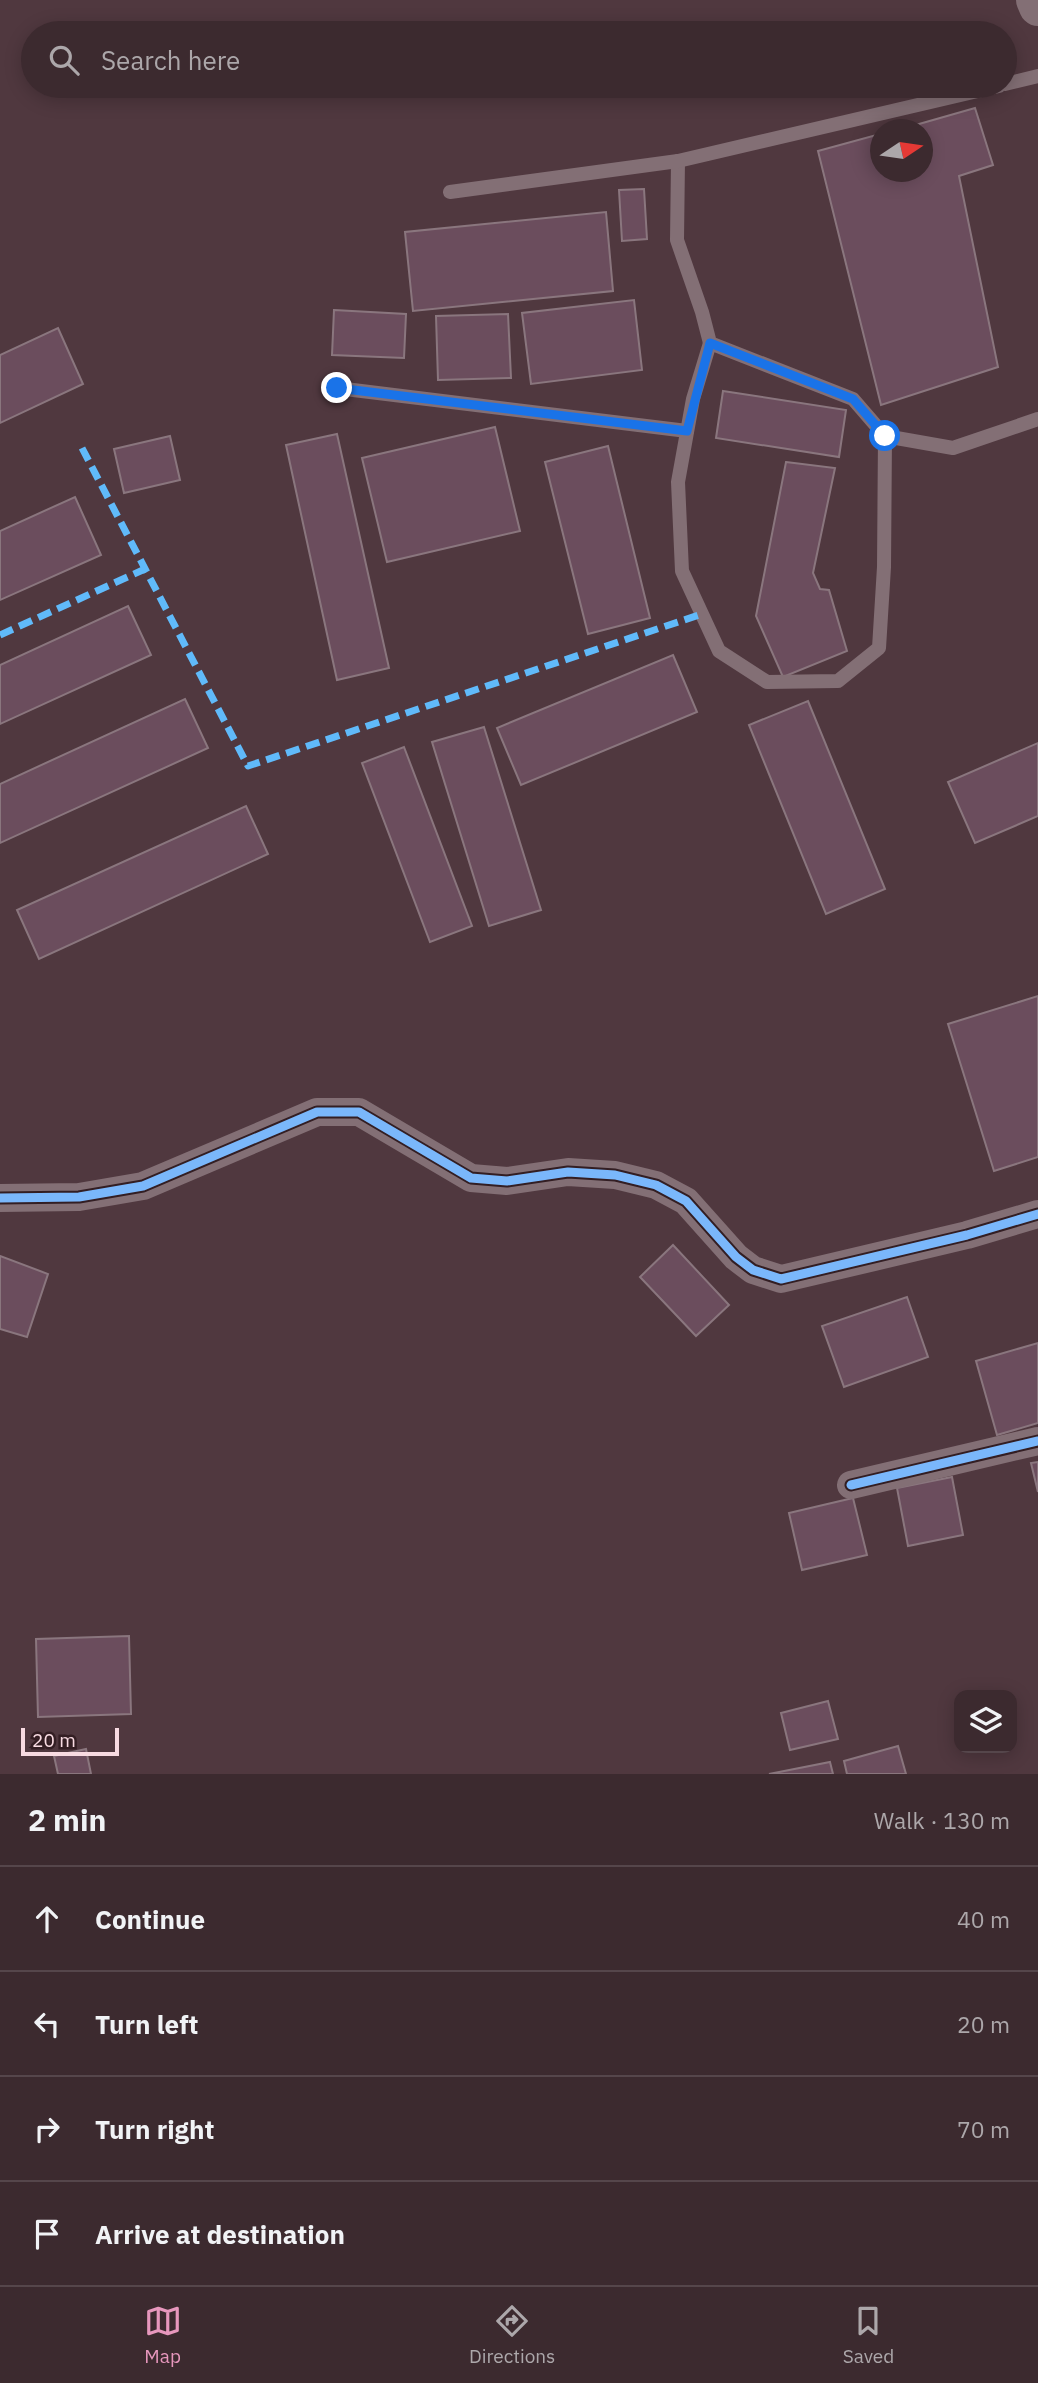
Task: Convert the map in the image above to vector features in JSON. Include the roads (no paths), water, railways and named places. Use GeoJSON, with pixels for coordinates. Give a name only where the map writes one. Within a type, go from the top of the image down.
{"type":"FeatureCollection","features":[{"type":"Feature","properties":{"kind":"main road"},"geometry":{"type":"LineString","coordinates":[[1035,0],[1038,7]]}},
{"type":"Feature","properties":{"kind":"street"},"geometry":{"type":"LineString","coordinates":[[0,1198],[79,1198],[142,1186],[317,1112],[359,1112],[471,1178],[506,1181],[568,1171],[615,1175],[656,1185],[686,1201],[736,1257],[754,1270],[780,1279],[967,1235],[1038,1214]]}},
{"type":"Feature","properties":{"kind":"street"},"geometry":{"type":"LineString","coordinates":[[851,1485],[1038,1441]]}},
{"type":"Feature","properties":{"kind":"lane"},"geometry":{"type":"LineString","coordinates":[[1017,81],[1038,76]]}},
{"type":"Feature","properties":{"kind":"lane"},"geometry":{"type":"LineString","coordinates":[[450,192],[678,161],[948,98]]}},
{"type":"Feature","properties":{"kind":"lane"},"geometry":{"type":"LineString","coordinates":[[678,161],[677,240],[710,343],[687,431],[678,482],[682,571],[719,651],[767,682],[838,681],[879,648],[884,566],[885,436]]}},
{"type":"Feature","properties":{"kind":"lane"},"geometry":{"type":"LineString","coordinates":[[710,343],[853,399],[885,436],[953,448],[1038,419]]}},
{"type":"Feature","properties":{"kind":"lane"},"geometry":{"type":"LineString","coordinates":[[337,388],[687,431]]}}]}
